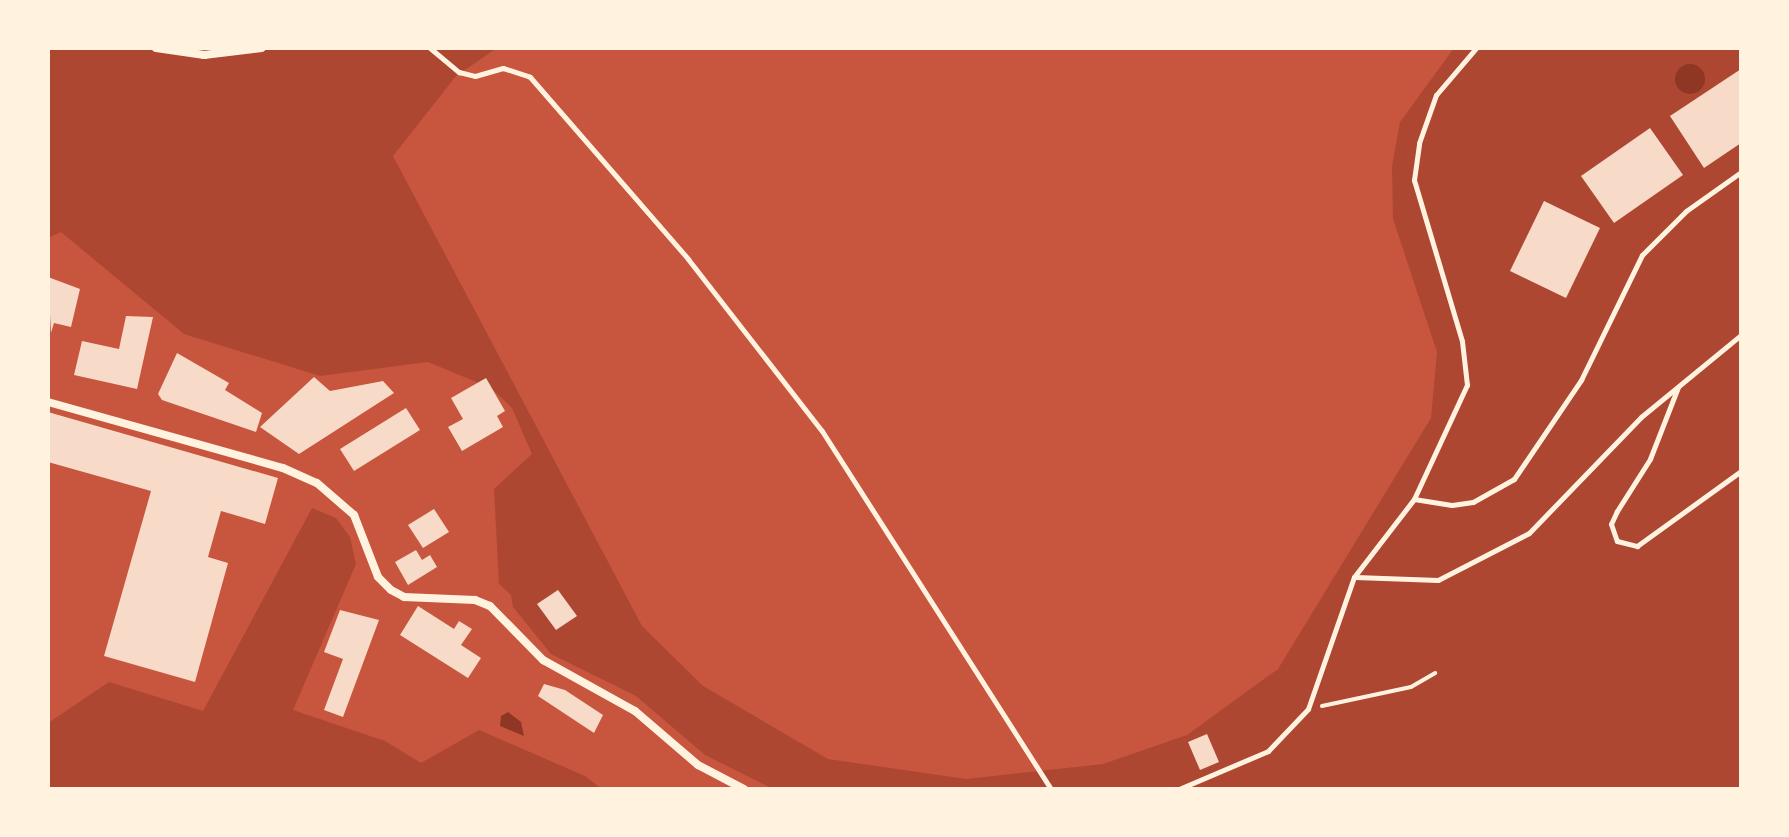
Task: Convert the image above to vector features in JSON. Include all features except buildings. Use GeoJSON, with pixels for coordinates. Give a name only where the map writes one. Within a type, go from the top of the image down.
{"type":"FeatureCollection","features":[{"type":"Feature","properties":{"kind":"street"},"geometry":{"type":"LineString","coordinates":[[156,48],[204,55],[262,48]]}},
{"type":"Feature","properties":{"kind":"street"},"geometry":{"type":"LineString","coordinates":[[48,402],[283,468],[317,483],[354,515],[378,577],[391,590],[404,597],[475,600],[490,606],[543,660],[635,711],[698,765],[744,789]]}},
{"type":"Feature","properties":{"kind":"lane"},"geometry":{"type":"LineString","coordinates":[[430,48],[459,72],[475,76],[503,68],[530,77],[688,259],[822,431],[1051,789]]}},
{"type":"Feature","properties":{"kind":"lane"},"geometry":{"type":"LineString","coordinates":[[1179,789],[1268,751],[1308,709],[1354,577],[1414,499],[1467,385],[1462,341],[1423,223],[1415,168],[1436,95],[1476,48]]}},
{"type":"Feature","properties":{"kind":"lane"},"geometry":{"type":"LineString","coordinates":[[1414,499],[1452,505],[1473,502],[1514,479],[1575,391],[1642,255],[1686,211],[1741,172]]}},
{"type":"Feature","properties":{"kind":"lane"},"geometry":{"type":"LineString","coordinates":[[1354,577],[1438,580],[1529,533],[1641,417],[1741,335]]}},
{"type":"Feature","properties":{"kind":"lane"},"geometry":{"type":"LineString","coordinates":[[1679,386],[1650,459],[1611,524],[1617,541],[1637,546],[1741,471]]}},
{"type":"Feature","properties":{"kind":"path"},"geometry":{"type":"LineString","coordinates":[[1308,709],[1411,687],[1435,673]]}},
{"type":"Feature","properties":{"kind":"shaded area"},"geometry":{"type":"Polygon","coordinates":[[[48,48],[497,48],[456,76],[393,156],[642,626],[703,686],[828,759],[966,779],[1103,764],[1187,735],[1278,669],[1431,418],[1437,352],[1393,219],[1392,166],[1400,122],[1454,48],[1741,48],[1741,789],[773,789],[705,755],[636,696],[551,654],[513,607],[511,595],[499,584],[494,489],[532,454],[512,408],[491,388],[428,362],[320,376],[184,334],[61,232],[48,238],[48,48]]]}},
{"type":"Feature","properties":{"kind":"shaded area"},"geometry":{"type":"Polygon","coordinates":[[[1690,64],[1696,65],[1704,73],[1704,85],[1696,93],[1690,94],[1684,93],[1676,85],[1675,79],[1676,73],[1684,65],[1690,64]]]}},
{"type":"Feature","properties":{"kind":"shaded area"},"geometry":{"type":"Polygon","coordinates":[[[312,508],[336,518],[350,537],[356,564],[293,710],[385,741],[421,763],[479,730],[585,776],[602,789],[48,789],[48,723],[109,682],[203,711],[312,508]]]}},
{"type":"Feature","properties":{"kind":"shaded area"},"geometry":{"type":"Polygon","coordinates":[[[508,712],[521,722],[524,736],[500,726],[501,716],[508,712]]]}}]}
